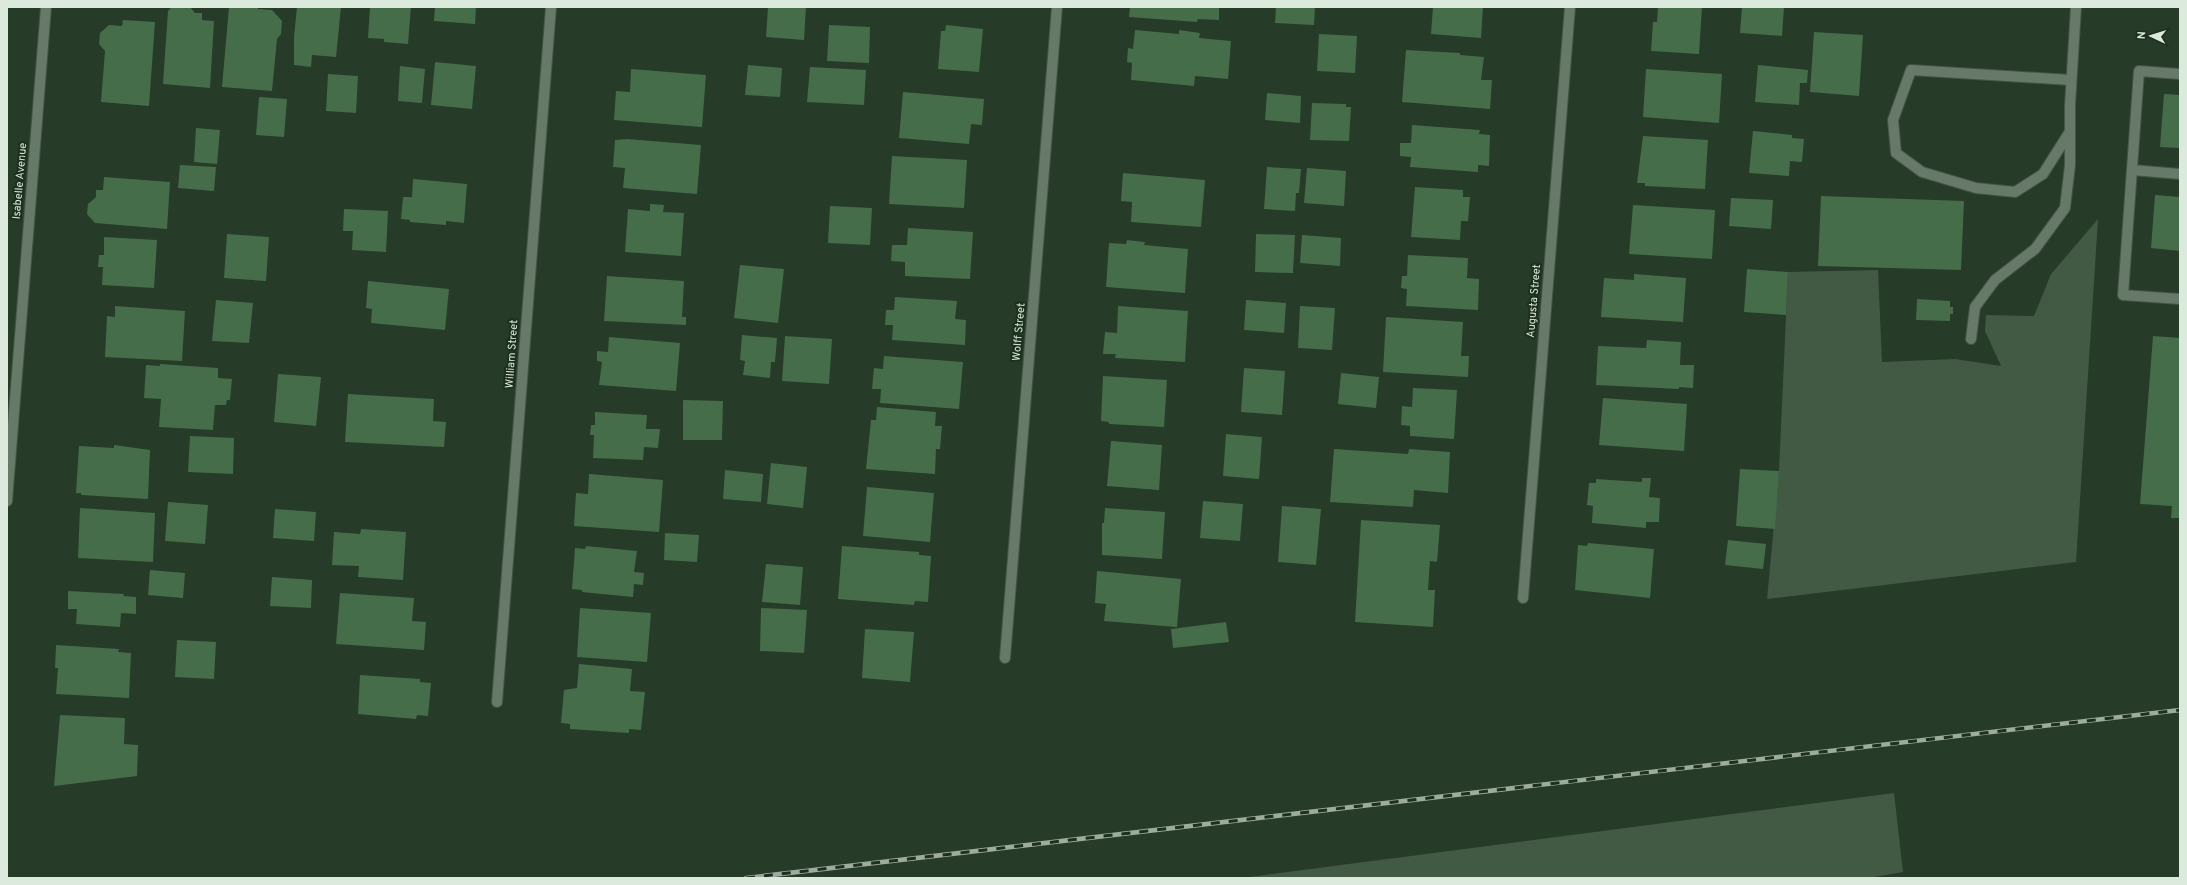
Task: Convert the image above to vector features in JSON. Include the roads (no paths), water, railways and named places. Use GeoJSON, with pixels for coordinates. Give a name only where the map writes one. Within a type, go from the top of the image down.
{"type":"FeatureCollection","features":[{"type":"Feature","properties":{"kind":"street","name":"Isabelle Avenue"},"geometry":{"type":"LineString","coordinates":[[7,501],[46,7]]}},
{"type":"Feature","properties":{"kind":"street","name":"William Street"},"geometry":{"type":"LineString","coordinates":[[497,702],[551,7]]}},
{"type":"Feature","properties":{"kind":"street","name":"Wolff Street"},"geometry":{"type":"LineString","coordinates":[[1005,658],[1057,7]]}},
{"type":"Feature","properties":{"kind":"street","name":"Augusta Street"},"geometry":{"type":"LineString","coordinates":[[1523,598],[1570,7]]}},
{"type":"Feature","properties":{"kind":"street"},"geometry":{"type":"LineString","coordinates":[[1970,339],[1975,307],[1995,280],[2035,249],[2065,208],[2070,165],[2070,105],[2076,7]]}},
{"type":"Feature","properties":{"kind":"street"},"geometry":{"type":"LineString","coordinates":[[2069,133],[2042,174],[2015,192],[1976,188],[1922,172],[1896,153],[1893,120],[1911,70],[2071,80]]}},
{"type":"Feature","properties":{"kind":"street"},"geometry":{"type":"LineString","coordinates":[[2180,74],[2139,71],[2123,295],[2180,300]]}},
{"type":"Feature","properties":{"kind":"street"},"geometry":{"type":"LineString","coordinates":[[2132,170],[2180,174]]}},
{"type":"Feature","properties":{"kind":"railway"},"geometry":{"type":"LineString","coordinates":[[746,878],[2180,710]]}}]}
